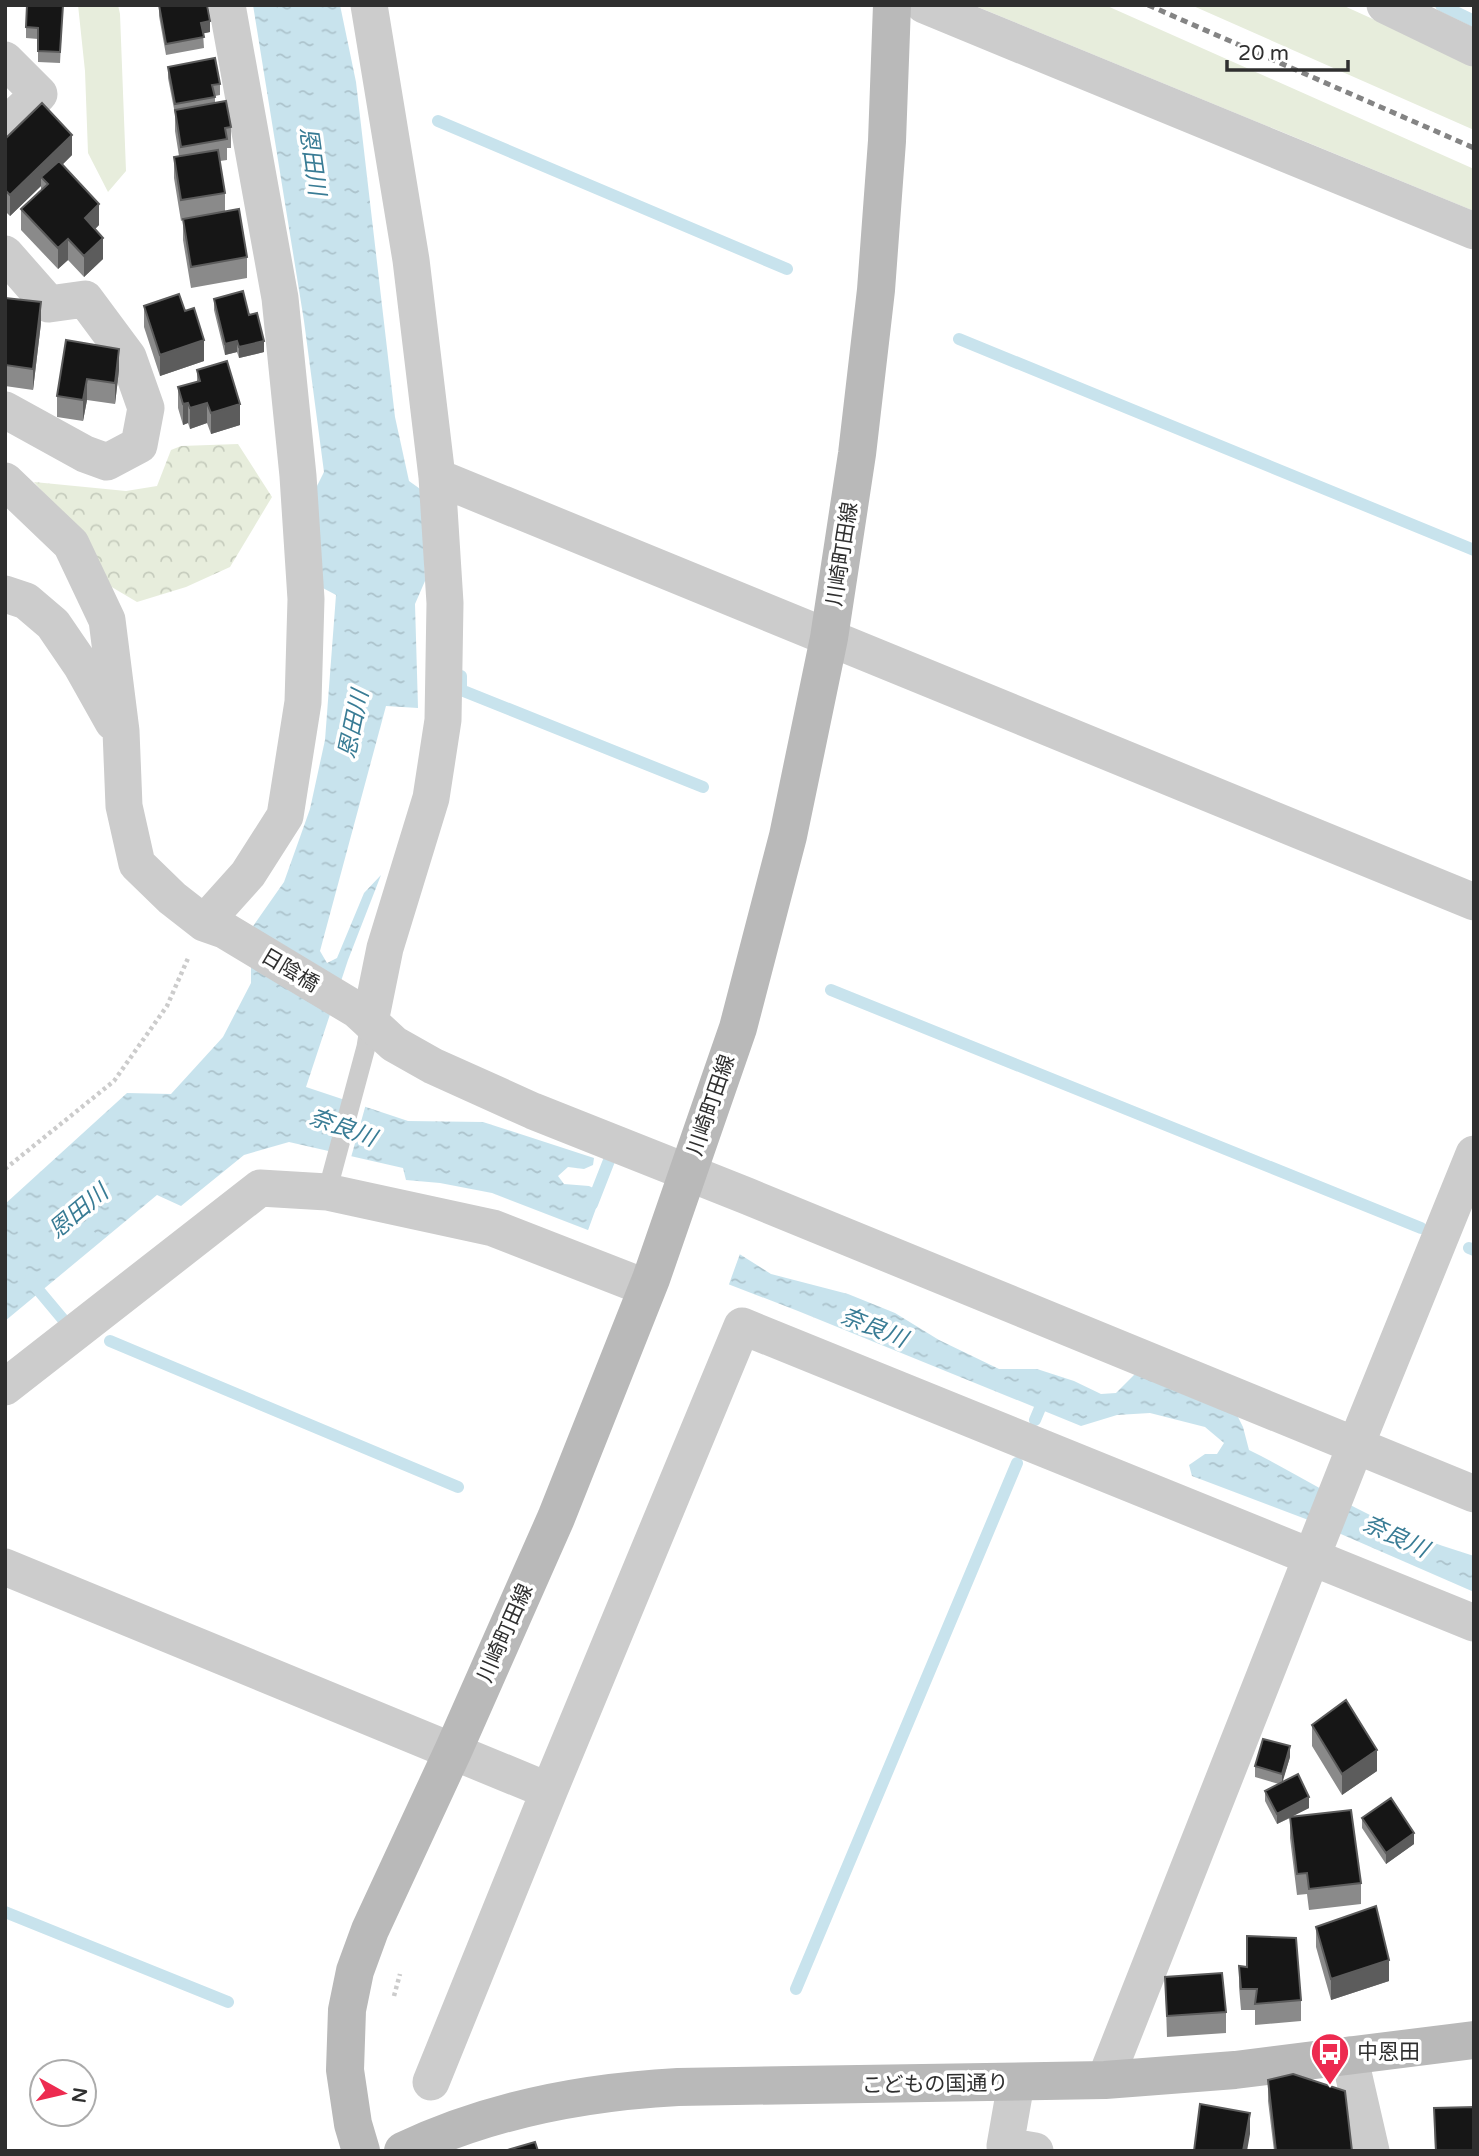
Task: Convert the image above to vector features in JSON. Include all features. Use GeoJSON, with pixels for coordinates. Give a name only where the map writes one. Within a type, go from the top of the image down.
{"type":"FeatureCollection","features":[{"type":"Feature","properties":{"kind":"main road","name":"川崎町田線"},"geometry":{"type":"LineString","coordinates":[[361,2151],[353,2124],[345,2070],[347,2010],[355,1971],[370,1930],[556,1518],[649,1283],[745,1002],[788,836],[829,638],[857,454],[876,290],[887,141],[892,5]]}},
{"type":"Feature","properties":{"kind":"main road","name":"こどもの国通り"},"geometry":{"type":"LineString","coordinates":[[409,2149],[510,2113],[562,2100],[623,2090],[1105,2080],[1235,2070],[1474,2040]]}},
{"type":"Feature","properties":{"kind":"street"},"geometry":{"type":"LineString","coordinates":[[214,926],[285,816],[303,702],[306,599],[298,476],[280,298],[227,5]]}},
{"type":"Feature","properties":{"kind":"street"},"geometry":{"type":"LineString","coordinates":[[364,1026],[431,798],[443,720],[445,603],[437,477],[411,260],[369,5]]}},
{"type":"Feature","properties":{"kind":"street"},"geometry":{"type":"LineString","coordinates":[[924,5],[1474,231]]}},
{"type":"Feature","properties":{"kind":"street"},"geometry":{"type":"LineString","coordinates":[[1385,5],[1474,48]]}},
{"type":"Feature","properties":{"kind":"street"},"geometry":{"type":"LineString","coordinates":[[5,61],[39,94],[5,126]]}},
{"type":"Feature","properties":{"kind":"street"},"geometry":{"type":"LineString","coordinates":[[5,254],[49,304],[85,299],[128,357],[146,408],[139,445],[107,462],[85,454],[5,410]]}},
{"type":"Feature","properties":{"kind":"street"},"geometry":{"type":"LineString","coordinates":[[437,477],[1474,902]]}},
{"type":"Feature","properties":{"kind":"street","name":"日陰橋"},"geometry":{"type":"LineString","coordinates":[[5,481],[71,544],[107,620],[121,731],[124,806],[137,864],[172,898],[364,1026],[433,1066],[686,1178],[1352,1454],[1474,1494]]}},
{"type":"Feature","properties":{"kind":"street"},"geometry":{"type":"LineString","coordinates":[[5,594],[26,601],[53,624],[81,665],[109,718],[121,731]]}},
{"type":"Feature","properties":{"kind":"street"},"geometry":{"type":"LineString","coordinates":[[1105,2080],[1352,1454],[1474,1154]]}},
{"type":"Feature","properties":{"kind":"street"},"geometry":{"type":"LineString","coordinates":[[5,1387],[260,1188],[330,1185],[493,1228],[649,1283]]}},
{"type":"Feature","properties":{"kind":"street"},"geometry":{"type":"LineString","coordinates":[[431,2082],[548,1791],[742,1326],[1315,1549],[1474,1623]]}},
{"type":"Feature","properties":{"kind":"street"},"geometry":{"type":"LineString","coordinates":[[5,1567],[548,1791]]}},
{"type":"Feature","properties":{"kind":"street"},"geometry":{"type":"LineString","coordinates":[[1349,2055],[1371,2151]]}},
{"type":"Feature","properties":{"kind":"street"},"geometry":{"type":"LineString","coordinates":[[1013,2149],[1016,2083]]}},
{"type":"Feature","properties":{"kind":"lane"},"geometry":{"type":"LineString","coordinates":[[330,1185],[364,1026]]}},
{"type":"Feature","properties":{"kind":"path"},"geometry":{"type":"LineString","coordinates":[[5,1169],[114,1081],[167,1006],[214,926]]}},
{"type":"Feature","properties":{"kind":"green space"},"geometry":{"type":"Polygon","coordinates":[[[78,5],[118,5],[120,14],[126,171],[108,192],[88,153],[85,71],[78,5]]]}},
{"type":"Feature","properties":{"kind":"green space"},"geometry":{"type":"Polygon","coordinates":[[[973,5],[1105,5],[1474,169],[1474,211],[973,5]]]}},
{"type":"Feature","properties":{"kind":"green space"},"geometry":{"type":"Polygon","coordinates":[[[1191,5],[1342,5],[1474,65],[1474,130],[1191,5]]]}},
{"type":"Feature","properties":{"kind":"green space"},"geometry":{"type":"Polygon","coordinates":[[[238,444],[272,497],[230,567],[186,587],[137,602],[110,586],[85,539],[34,482],[126,491],[157,486],[171,450],[181,446],[238,444]]]}},
{"type":"Feature","properties":{"kind":"water"},"geometry":{"type":"Polygon","coordinates":[[[253,5],[340,5],[356,82],[395,417],[409,481],[423,491],[425,581],[415,604],[418,708],[386,706],[320,951],[327,963],[337,958],[364,893],[381,875],[348,960],[306,1087],[408,1121],[483,1122],[594,1158],[593,1165],[584,1169],[568,1167],[558,1176],[564,1184],[589,1186],[616,1199],[655,1223],[733,1250],[771,1274],[848,1294],[895,1313],[939,1340],[999,1369],[1037,1369],[1074,1381],[1101,1394],[1116,1393],[1136,1373],[1236,1413],[1249,1450],[1381,1521],[1420,1538],[1474,1556],[1474,1592],[1311,1521],[1192,1476],[1189,1465],[1205,1454],[1217,1454],[1224,1443],[1205,1427],[1150,1413],[1117,1415],[1081,1426],[798,1311],[492,1193],[440,1183],[406,1180],[403,1168],[289,1142],[244,1155],[181,1206],[157,1195],[5,1321],[5,1204],[127,1093],[171,1094],[223,1037],[251,983],[251,929],[284,882],[310,809],[325,740],[336,595],[321,587],[313,494],[324,472],[304,321],[253,5]]]}},
{"type":"Feature","properties":{"kind":"pier"},"geometry":{"type":"Polygon","coordinates":[[[344,1096],[366,1104],[350,1161],[328,1156],[344,1096]]]}},
{"type":"Feature","properties":{"kind":"pier"},"geometry":{"type":"Polygon","coordinates":[[[603,1189],[657,1220],[707,1231],[741,1251],[728,1287],[587,1233],[603,1189]]]}},
{"type":"Feature","properties":{"kind":"building"},"geometry":{"type":"Polygon","coordinates":[[[27,5],[63,5],[60,52],[38,51],[38,28],[26,27],[27,5]]]}},
{"type":"Feature","properties":{"kind":"building"},"geometry":{"type":"Polygon","coordinates":[[[159,5],[207,5],[210,21],[201,23],[204,37],[166,44],[159,5]]]}},
{"type":"Feature","properties":{"kind":"building"},"geometry":{"type":"Polygon","coordinates":[[[215,58],[220,84],[212,85],[215,97],[175,104],[168,67],[215,58]]]}},
{"type":"Feature","properties":{"kind":"building"},"geometry":{"type":"Polygon","coordinates":[[[226,101],[231,127],[225,128],[227,139],[181,147],[175,110],[226,101]]]}},
{"type":"Feature","properties":{"kind":"building"},"geometry":{"type":"Polygon","coordinates":[[[42,103],[72,135],[10,195],[5,190],[5,139],[42,103]]]}},
{"type":"Feature","properties":{"kind":"building"},"geometry":{"type":"Polygon","coordinates":[[[218,150],[225,193],[181,200],[174,157],[218,150]]]}},
{"type":"Feature","properties":{"kind":"building"},"geometry":{"type":"Polygon","coordinates":[[[59,161],[99,204],[85,218],[103,238],[84,256],[68,239],[58,248],[21,209],[48,184],[41,177],[59,161]]]}},
{"type":"Feature","properties":{"kind":"building"},"geometry":{"type":"Polygon","coordinates":[[[239,209],[247,257],[191,267],[183,219],[239,209]]]}},
{"type":"Feature","properties":{"kind":"building"},"geometry":{"type":"Polygon","coordinates":[[[243,291],[249,315],[257,313],[264,341],[239,347],[237,341],[225,344],[214,299],[243,291]]]}},
{"type":"Feature","properties":{"kind":"building"},"geometry":{"type":"Polygon","coordinates":[[[179,294],[185,311],[194,308],[204,340],[160,355],[144,306],[179,294]]]}},
{"type":"Feature","properties":{"kind":"building"},"geometry":{"type":"Polygon","coordinates":[[[5,298],[41,302],[33,369],[5,365],[5,298]]]}},
{"type":"Feature","properties":{"kind":"building"},"geometry":{"type":"Polygon","coordinates":[[[66,340],[119,349],[115,383],[87,379],[83,400],[57,396],[66,340]]]}},
{"type":"Feature","properties":{"kind":"building"},"geometry":{"type":"Polygon","coordinates":[[[227,361],[240,404],[211,413],[207,403],[190,408],[188,403],[183,404],[178,387],[200,381],[197,370],[227,361]]]}},
{"type":"Feature","properties":{"kind":"building"},"geometry":{"type":"Polygon","coordinates":[[[1346,1700],[1377,1750],[1342,1774],[1312,1725],[1346,1700]]]}},
{"type":"Feature","properties":{"kind":"building"},"geometry":{"type":"Polygon","coordinates":[[[1263,1739],[1290,1746],[1282,1774],[1255,1766],[1263,1739]]]}},
{"type":"Feature","properties":{"kind":"building"},"geometry":{"type":"Polygon","coordinates":[[[1298,1774],[1309,1797],[1277,1814],[1265,1791],[1298,1774]]]}},
{"type":"Feature","properties":{"kind":"building"},"geometry":{"type":"Polygon","coordinates":[[[1391,1798],[1414,1833],[1386,1853],[1362,1818],[1391,1798]]]}},
{"type":"Feature","properties":{"kind":"building"},"geometry":{"type":"Polygon","coordinates":[[[1351,1810],[1361,1883],[1309,1889],[1307,1873],[1297,1874],[1290,1817],[1351,1810]]]}},
{"type":"Feature","properties":{"kind":"building"},"geometry":{"type":"Polygon","coordinates":[[[1376,1906],[1389,1960],[1331,1979],[1316,1927],[1376,1906]]]}},
{"type":"Feature","properties":{"kind":"building"},"geometry":{"type":"Polygon","coordinates":[[[1247,1936],[1296,1938],[1301,2000],[1255,2004],[1257,1989],[1241,1989],[1239,1966],[1247,1967],[1247,1936]]]}},
{"type":"Feature","properties":{"kind":"building"},"geometry":{"type":"Polygon","coordinates":[[[1222,1973],[1226,2012],[1167,2016],[1165,1977],[1222,1973]]]}},
{"type":"Feature","properties":{"kind":"building"},"geometry":{"type":"Polygon","coordinates":[[[1293,2074],[1345,2091],[1352,2151],[1276,2151],[1268,2080],[1293,2074]]]}},
{"type":"Feature","properties":{"kind":"building"},"geometry":{"type":"Polygon","coordinates":[[[1200,2104],[1250,2113],[1243,2151],[1194,2151],[1200,2104]]]}},
{"type":"Feature","properties":{"kind":"building"},"geometry":{"type":"Polygon","coordinates":[[[1474,2107],[1474,2151],[1436,2151],[1434,2108],[1474,2107]]]}},
{"type":"Feature","properties":{"kind":"building"},"geometry":{"type":"Polygon","coordinates":[[[535,2142],[538,2151],[504,2151],[535,2142]]]}},
{"type":"Feature","properties":{"kind":"waterway"},"geometry":{"type":"LineString","coordinates":[[1441,5],[1474,21]]}},
{"type":"Feature","properties":{"kind":"waterway"},"geometry":{"type":"LineString","coordinates":[[438,121],[787,269]]}},
{"type":"Feature","properties":{"kind":"waterway"},"geometry":{"type":"LineString","coordinates":[[959,339],[1474,550]]}},
{"type":"Feature","properties":{"kind":"waterway"},"geometry":{"type":"LineString","coordinates":[[461,676],[461,690],[703,787]]}},
{"type":"Feature","properties":{"kind":"waterway"},"geometry":{"type":"LineString","coordinates":[[831,990],[1421,1228]]}},
{"type":"Feature","properties":{"kind":"waterway"},"geometry":{"type":"LineString","coordinates":[[592,1204],[610,1158]]}},
{"type":"Feature","properties":{"kind":"waterway"},"geometry":{"type":"LineString","coordinates":[[1469,1248],[1474,1250]]}},
{"type":"Feature","properties":{"kind":"waterway"},"geometry":{"type":"LineString","coordinates":[[30,1280],[66,1323]]}},
{"type":"Feature","properties":{"kind":"waterway"},"geometry":{"type":"LineString","coordinates":[[110,1341],[458,1487]]}},
{"type":"Feature","properties":{"kind":"waterway"},"geometry":{"type":"LineString","coordinates":[[1035,1420],[1045,1396]]}},
{"type":"Feature","properties":{"kind":"waterway"},"geometry":{"type":"LineString","coordinates":[[796,1989],[1017,1463]]}},
{"type":"Feature","properties":{"kind":"waterway"},"geometry":{"type":"LineString","coordinates":[[5,1912],[228,2002]]}},
{"type":"Feature","properties":{"kind":"railway"},"geometry":{"type":"LineString","coordinates":[[1148,5],[1474,148]]}},
{"type":"Feature","properties":{"kind":"place","name":"中恩田"},"geometry":{"type":"Point","coordinates":[1330,2086]}},
{"type":"Feature","properties":{"kind":"water label","name":"恩田川"},"geometry":{"type":"Point","coordinates":[313,161]}},
{"type":"Feature","properties":{"kind":"water label","name":"恩田川"},"geometry":{"type":"Point","coordinates":[353,724]}},
{"type":"Feature","properties":{"kind":"water label","name":"奈良川"},"geometry":{"type":"Point","coordinates":[343,1127]}},
{"type":"Feature","properties":{"kind":"water label","name":"恩田川"},"geometry":{"type":"Point","coordinates":[78,1211]}},
{"type":"Feature","properties":{"kind":"water label","name":"奈良川"},"geometry":{"type":"Point","coordinates":[874,1327]}},
{"type":"Feature","properties":{"kind":"water label","name":"奈良川"},"geometry":{"type":"Point","coordinates":[1396,1536]}}]}
